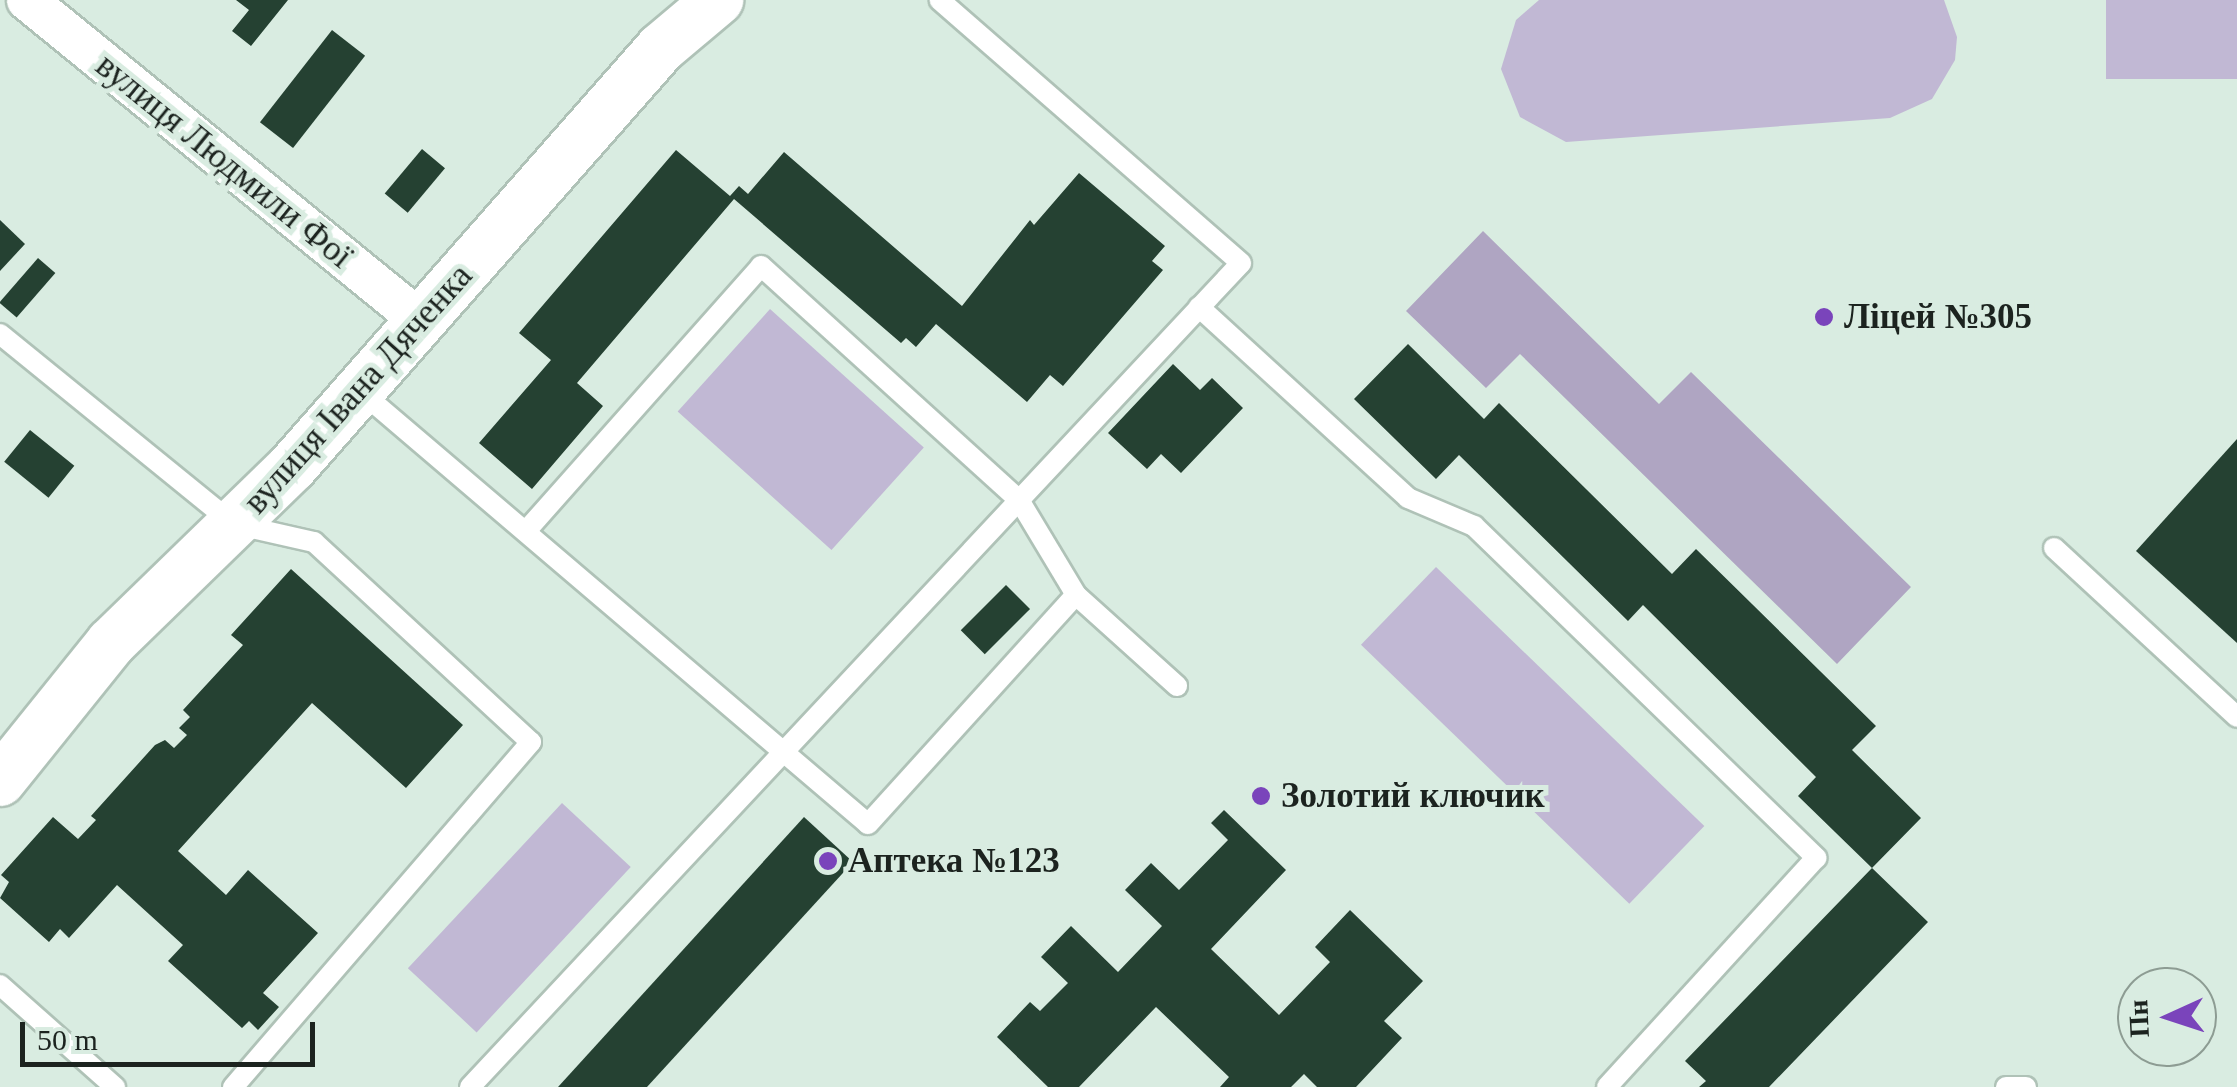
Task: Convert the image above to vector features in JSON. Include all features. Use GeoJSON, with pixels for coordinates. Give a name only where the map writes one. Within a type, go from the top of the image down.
{"type":"FeatureCollection","features":[{"type":"Feature","properties":{"kind":"street","name":"вулиця Людмили Фої"},"geometry":{"type":"LineString","coordinates":[[27,0],[421,321]]}},
{"type":"Feature","properties":{"kind":"street","name":"вулиця Івана Дяченка"},"geometry":{"type":"LineString","coordinates":[[0,781],[112,643],[234,524],[360,392],[661,48],[718,0]]}},
{"type":"Feature","properties":{"kind":"lane"},"geometry":{"type":"LineString","coordinates":[[470,1087],[1241,263],[939,0]]}},
{"type":"Feature","properties":{"kind":"lane"},"geometry":{"type":"LineString","coordinates":[[526,531],[761,266],[1019,500],[1076,595],[1176,686]]}},
{"type":"Feature","properties":{"kind":"lane"},"geometry":{"type":"LineString","coordinates":[[1200,307],[1408,498],[1474,526],[1816,858],[1607,1087]]}},
{"type":"Feature","properties":{"kind":"lane"},"geometry":{"type":"LineString","coordinates":[[0,334],[234,524],[314,542],[532,742],[233,1087]]}},
{"type":"Feature","properties":{"kind":"lane"},"geometry":{"type":"LineString","coordinates":[[360,392],[786,750],[868,824],[1076,595]]}},
{"type":"Feature","properties":{"kind":"lane"},"geometry":{"type":"LineString","coordinates":[[2054,548],[2237,717]]}},
{"type":"Feature","properties":{"kind":"lane"},"geometry":{"type":"LineString","coordinates":[[0,984],[115,1087]]}},
{"type":"Feature","properties":{"kind":"lane"},"geometry":{"type":"LineString","coordinates":[[2006,1087],[2026,1087]]}},
{"type":"Feature","properties":{"kind":"shaded area"},"geometry":{"type":"Polygon","coordinates":[[[1539,0],[1944,0],[1957,37],[1955,60],[1932,99],[1890,118],[1566,142],[1520,117],[1501,69],[1516,20],[1539,0]]]}},
{"type":"Feature","properties":{"kind":"shaded area"},"geometry":{"type":"Polygon","coordinates":[[[2106,0],[2237,0],[2237,79],[2106,79],[2106,0]]]}},
{"type":"Feature","properties":{"kind":"shaded area"},"geometry":{"type":"Polygon","coordinates":[[[1483,231],[1659,404],[1691,372],[1911,587],[1837,664],[1520,354],[1486,388],[1406,311],[1483,231]]]}},
{"type":"Feature","properties":{"kind":"shaded area"},"geometry":{"type":"Polygon","coordinates":[[[770,309],[924,448],[831,550],[678,412],[770,309]]]}},
{"type":"Feature","properties":{"kind":"shaded area"},"geometry":{"type":"Polygon","coordinates":[[[1436,567],[1704,826],[1629,904],[1361,645],[1436,567]]]}},
{"type":"Feature","properties":{"kind":"shaded area"},"geometry":{"type":"Polygon","coordinates":[[[562,803],[631,867],[477,1032],[408,968],[562,803]]]}},
{"type":"Feature","properties":{"kind":"building"},"geometry":{"type":"Polygon","coordinates":[[[236,0],[288,0],[251,46],[232,31],[249,10],[236,0]]]}},
{"type":"Feature","properties":{"kind":"building"},"geometry":{"type":"Polygon","coordinates":[[[332,30],[365,56],[293,148],[260,122],[332,30]]]}},
{"type":"Feature","properties":{"kind":"building"},"geometry":{"type":"Polygon","coordinates":[[[422,149],[445,168],[408,213],[385,193],[422,149]]]}},
{"type":"Feature","properties":{"kind":"building"},"geometry":{"type":"Polygon","coordinates":[[[676,150],[730,196],[739,186],[748,194],[784,152],[962,306],[1030,220],[1034,225],[1079,173],[1165,246],[1152,261],[1163,270],[1063,386],[1050,375],[1027,402],[936,324],[916,347],[906,338],[901,343],[734,199],[577,383],[603,406],[532,489],[479,443],[551,360],[519,333],[676,150]]]}},
{"type":"Feature","properties":{"kind":"building"},"geometry":{"type":"Polygon","coordinates":[[[0,220],[25,244],[0,271],[0,220]]]}},
{"type":"Feature","properties":{"kind":"building"},"geometry":{"type":"Polygon","coordinates":[[[38,258],[55,273],[17,318],[0,302],[38,258]]]}},
{"type":"Feature","properties":{"kind":"building"},"geometry":{"type":"Polygon","coordinates":[[[1408,344],[1484,419],[1499,403],[1672,574],[1696,549],[1876,726],[1852,750],[1921,818],[1872,868],[1798,796],[1816,777],[1643,605],[1628,621],[1459,455],[1436,479],[1354,399],[1408,344]]]}},
{"type":"Feature","properties":{"kind":"building"},"geometry":{"type":"Polygon","coordinates":[[[1173,364],[1200,390],[1212,378],[1243,408],[1181,473],[1161,454],[1147,469],[1108,433],[1173,364]]]}},
{"type":"Feature","properties":{"kind":"building"},"geometry":{"type":"Polygon","coordinates":[[[30,430],[74,466],[48,498],[4,462],[30,430]]]}},
{"type":"Feature","properties":{"kind":"building"},"geometry":{"type":"Polygon","coordinates":[[[2237,439],[2237,643],[2136,551],[2237,439]]]}},
{"type":"Feature","properties":{"kind":"building"},"geometry":{"type":"Polygon","coordinates":[[[291,569],[463,725],[406,788],[312,703],[178,851],[226,895],[248,870],[318,933],[263,993],[279,1007],[258,1030],[249,1021],[242,1028],[168,961],[183,945],[117,885],[69,938],[60,929],[49,942],[0,898],[9,882],[1,875],[53,817],[78,839],[96,820],[91,816],[155,745],[165,740],[174,748],[187,735],[179,728],[190,717],[183,710],[243,645],[231,635],[291,569]]]}},
{"type":"Feature","properties":{"kind":"building"},"geometry":{"type":"Polygon","coordinates":[[[1006,585],[1030,609],[985,654],[961,630],[1006,585]]]}},
{"type":"Feature","properties":{"kind":"building"},"geometry":{"type":"Polygon","coordinates":[[[1224,810],[1286,870],[1211,949],[1279,1015],[1330,962],[1315,947],[1350,910],[1423,981],[1384,1021],[1402,1038],[1356,1087],[1317,1087],[1304,1074],[1291,1087],[1220,1087],[1229,1077],[1156,1007],[1079,1087],[1048,1087],[997,1037],[1030,1002],[1040,1011],[1068,983],[1041,957],[1071,926],[1118,972],[1162,926],[1125,890],[1151,863],[1179,890],[1228,840],[1211,823],[1224,810]]]}},
{"type":"Feature","properties":{"kind":"building"},"geometry":{"type":"Polygon","coordinates":[[[804,817],[853,862],[647,1087],[558,1087],[804,817]]]}},
{"type":"Feature","properties":{"kind":"building"},"geometry":{"type":"Polygon","coordinates":[[[1872,868],[1928,922],[1769,1087],[1699,1087],[1706,1081],[1685,1061],[1872,868]]]}},
{"type":"Feature","properties":{"kind":"place","name":"Ліцей №305"},"geometry":{"type":"Point","coordinates":[1824,317]}},
{"type":"Feature","properties":{"kind":"place","name":"Золотий ключик"},"geometry":{"type":"Point","coordinates":[1261,796]}},
{"type":"Feature","properties":{"kind":"place","name":"Аптека №123"},"geometry":{"type":"Point","coordinates":[828,861]}}]}
